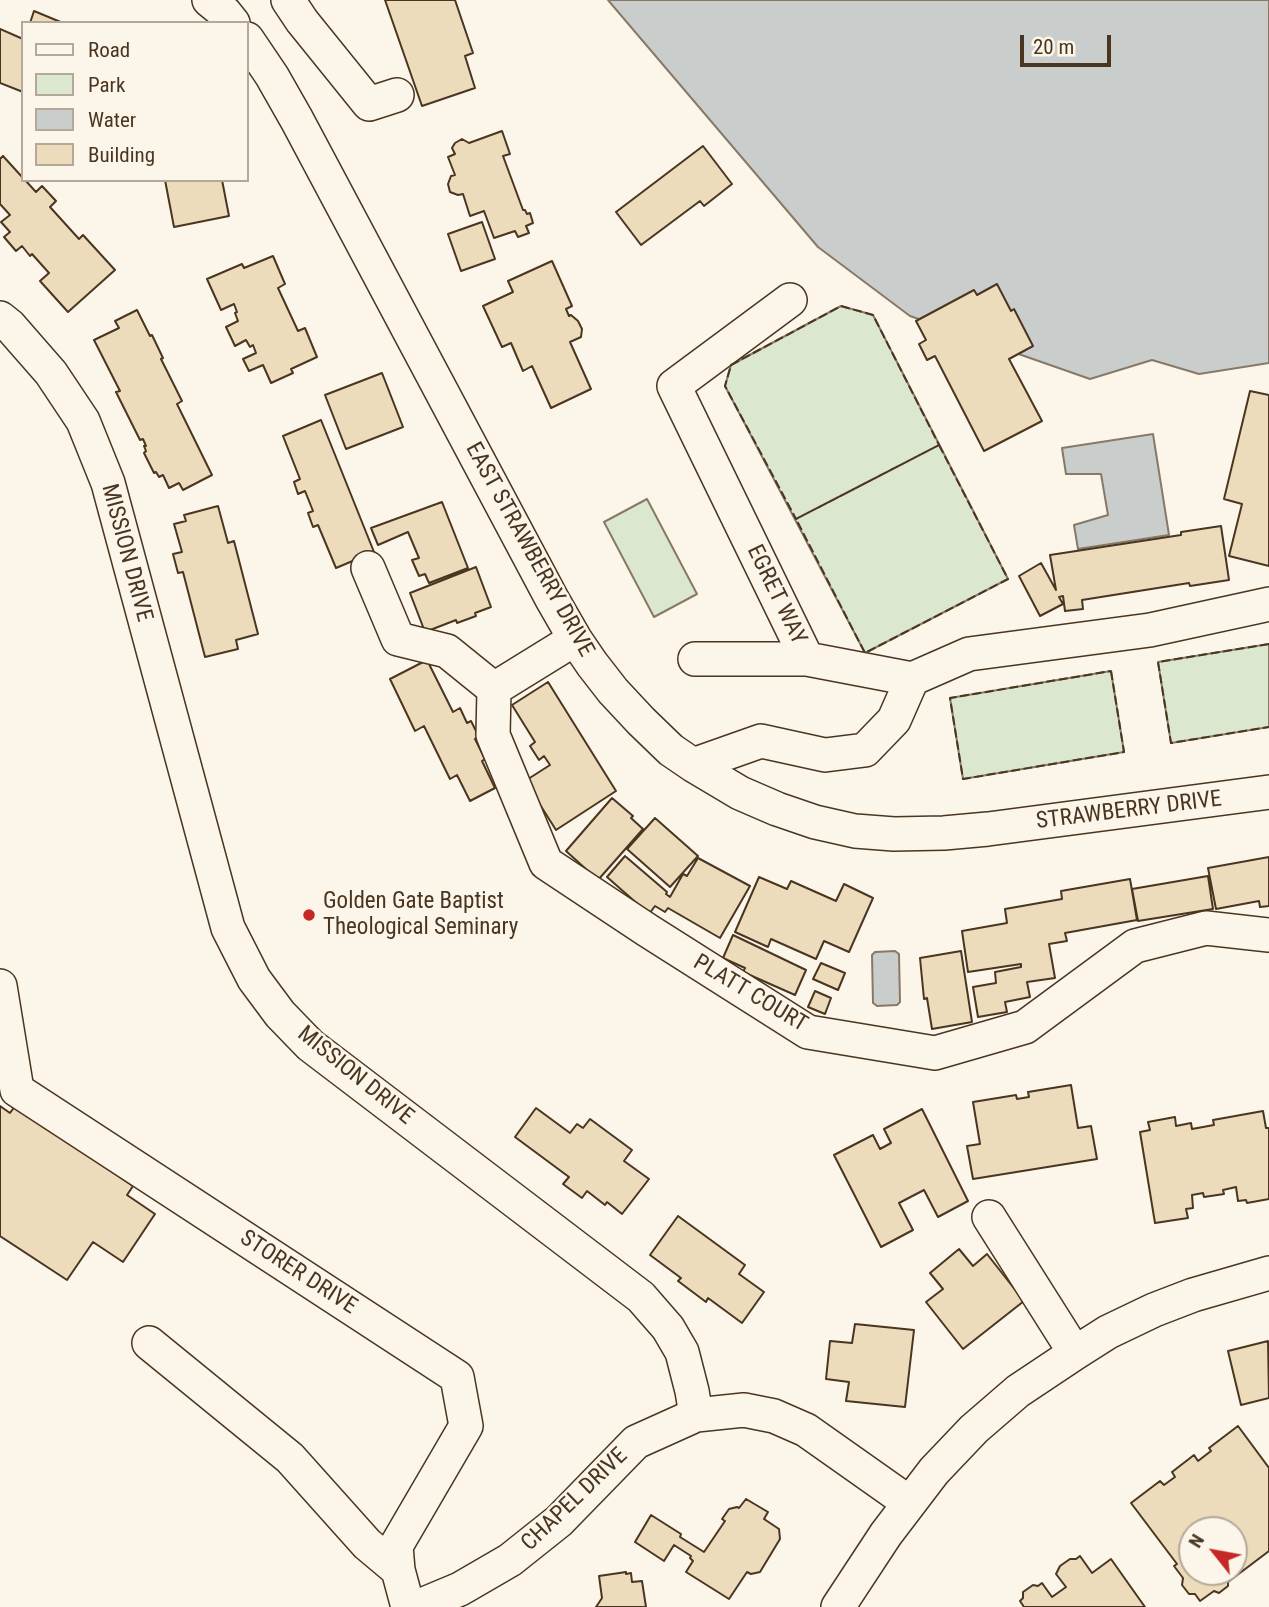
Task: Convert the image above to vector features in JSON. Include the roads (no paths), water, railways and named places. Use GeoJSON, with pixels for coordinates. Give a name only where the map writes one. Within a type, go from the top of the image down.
{"type":"FeatureCollection","features":[{"type":"Feature","properties":{"kind":"street"},"geometry":{"type":"LineString","coordinates":[[209,0],[231,21]]}},
{"type":"Feature","properties":{"kind":"street"},"geometry":{"type":"LineString","coordinates":[[288,0],[369,104],[397,95]]}},
{"type":"Feature","properties":{"kind":"street","name":"EAST STRAWBERRY DRIVE"},"geometry":{"type":"LineString","coordinates":[[248,40],[297,120],[575,639],[592,664],[641,722],[671,750],[740,793],[815,822],[855,831],[894,834],[988,829]]}},
{"type":"Feature","properties":{"kind":"street","name":"EGRET WAY"},"geometry":{"type":"LineString","coordinates":[[790,300],[674,386],[807,659],[912,679]]}},
{"type":"Feature","properties":{"kind":"street","name":"MISSION DRIVE"},"geometry":{"type":"LineString","coordinates":[[0,318],[51,373],[83,421],[108,483],[228,928],[254,979],[280,1014],[310,1045],[642,1297],[668,1328],[682,1352],[696,1415]]}},
{"type":"Feature","properties":{"kind":"street"},"geometry":{"type":"LineString","coordinates":[[368,568],[398,639],[447,651],[494,690],[575,639]]}},
{"type":"Feature","properties":{"kind":"street"},"geometry":{"type":"LineString","coordinates":[[693,765],[761,741],[825,755],[865,750],[894,720],[912,679],[969,654],[1150,630],[1269,604]]}},
{"type":"Feature","properties":{"kind":"street"},"geometry":{"type":"LineString","coordinates":[[695,659],[807,659]]}},
{"type":"Feature","properties":{"kind":"street","name":"PLATT COURT"},"geometry":{"type":"LineString","coordinates":[[494,690],[493,735],[546,863],[808,1032],[934,1053],[1025,1027],[1135,946],[1206,928],[1269,935]]}},
{"type":"Feature","properties":{"kind":"street","name":"STRAWBERRY DRIVE"},"geometry":{"type":"LineString","coordinates":[[988,829],[1269,792]]}},
{"type":"Feature","properties":{"kind":"street","name":"STORER DRIVE"},"geometry":{"type":"LineString","coordinates":[[0,986],[17,1090],[457,1377],[466,1426],[396,1546],[398,1570],[408,1607]]}},
{"type":"Feature","properties":{"kind":"street"},"geometry":{"type":"LineString","coordinates":[[989,1217],[1075,1353]]}},
{"type":"Feature","properties":{"kind":"street"},"geometry":{"type":"LineString","coordinates":[[838,1607],[908,1502],[974,1429],[1018,1391],[1108,1332],[1154,1310],[1269,1273]]}},
{"type":"Feature","properties":{"kind":"street"},"geometry":{"type":"LineString","coordinates":[[149,1343],[289,1458],[368,1544],[398,1570]]}},
{"type":"Feature","properties":{"kind":"street"},"geometry":{"type":"LineString","coordinates":[[696,1415],[744,1410],[774,1416],[806,1430],[908,1502]]}},
{"type":"Feature","properties":{"kind":"street","name":"CHAPEL DRIVE"},"geometry":{"type":"LineString","coordinates":[[417,1607],[460,1589],[510,1560],[559,1521],[636,1442],[696,1415]]}},
{"type":"Feature","properties":{"kind":"water"},"geometry":{"type":"Polygon","coordinates":[[[608,0],[1269,0],[1269,363],[1199,374],[1152,360],[1090,379],[910,316],[818,247],[608,0]]]}},
{"type":"Feature","properties":{"kind":"water"},"geometry":{"type":"Polygon","coordinates":[[[1153,434],[1169,535],[1078,549],[1074,525],[1108,515],[1101,474],[1066,474],[1062,448],[1153,434]]]}},
{"type":"Feature","properties":{"kind":"water"},"geometry":{"type":"Polygon","coordinates":[[[895,951],[899,954],[900,1002],[897,1005],[877,1006],[873,1003],[872,955],[875,952],[895,951]]]}},
{"type":"Feature","properties":{"kind":"place","name":"Golden Gate Baptist Theological Seminary"},"geometry":{"type":"Point","coordinates":[309,915]}}]}
